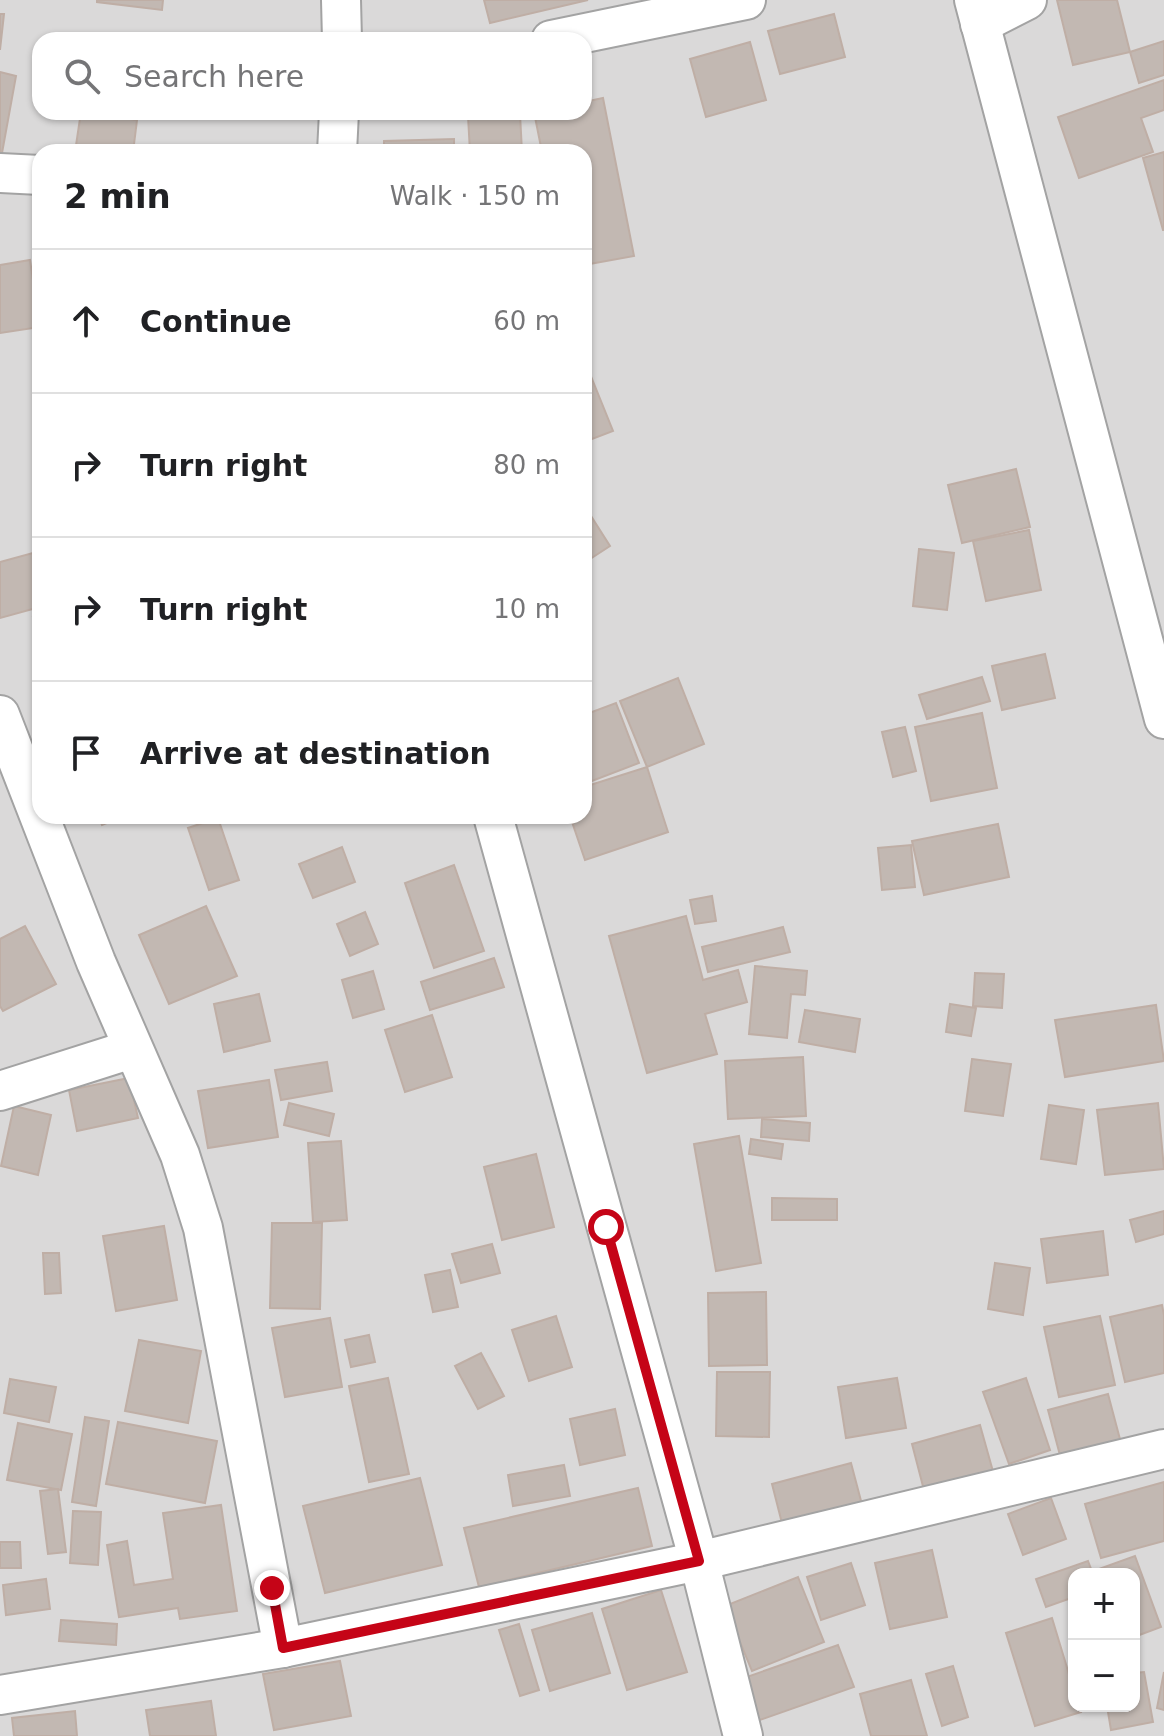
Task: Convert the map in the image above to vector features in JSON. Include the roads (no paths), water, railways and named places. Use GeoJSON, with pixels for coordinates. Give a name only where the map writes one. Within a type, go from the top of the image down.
{"type":"FeatureCollection","features":[{"type":"Feature","properties":{"kind":"street"},"geometry":{"type":"LineString","coordinates":[[341,0],[342,32]]}},
{"type":"Feature","properties":{"kind":"street"},"geometry":{"type":"LineString","coordinates":[[590,32],[746,0]]}},
{"type":"Feature","properties":{"kind":"street"},"geometry":{"type":"LineString","coordinates":[[1027,0],[977,12],[1164,719]]}},
{"type":"Feature","properties":{"kind":"street"},"geometry":{"type":"LineString","coordinates":[[337,144],[339,120]]}},
{"type":"Feature","properties":{"kind":"street"},"geometry":{"type":"LineString","coordinates":[[0,173],[32,175]]}},
{"type":"Feature","properties":{"kind":"street"},"geometry":{"type":"LineString","coordinates":[[0,715],[32,797]]}},
{"type":"Feature","properties":{"kind":"street"},"geometry":{"type":"LineString","coordinates":[[42,824],[132,1049],[180,1155],[203,1228],[283,1648]]}},
{"type":"Feature","properties":{"kind":"street"},"geometry":{"type":"LineString","coordinates":[[495,824],[699,1561],[743,1736]]}},
{"type":"Feature","properties":{"kind":"street"},"geometry":{"type":"LineString","coordinates":[[0,1091],[132,1049]]}},
{"type":"Feature","properties":{"kind":"street"},"geometry":{"type":"LineString","coordinates":[[0,1695],[283,1648],[699,1561],[1164,1449]]}}]}
